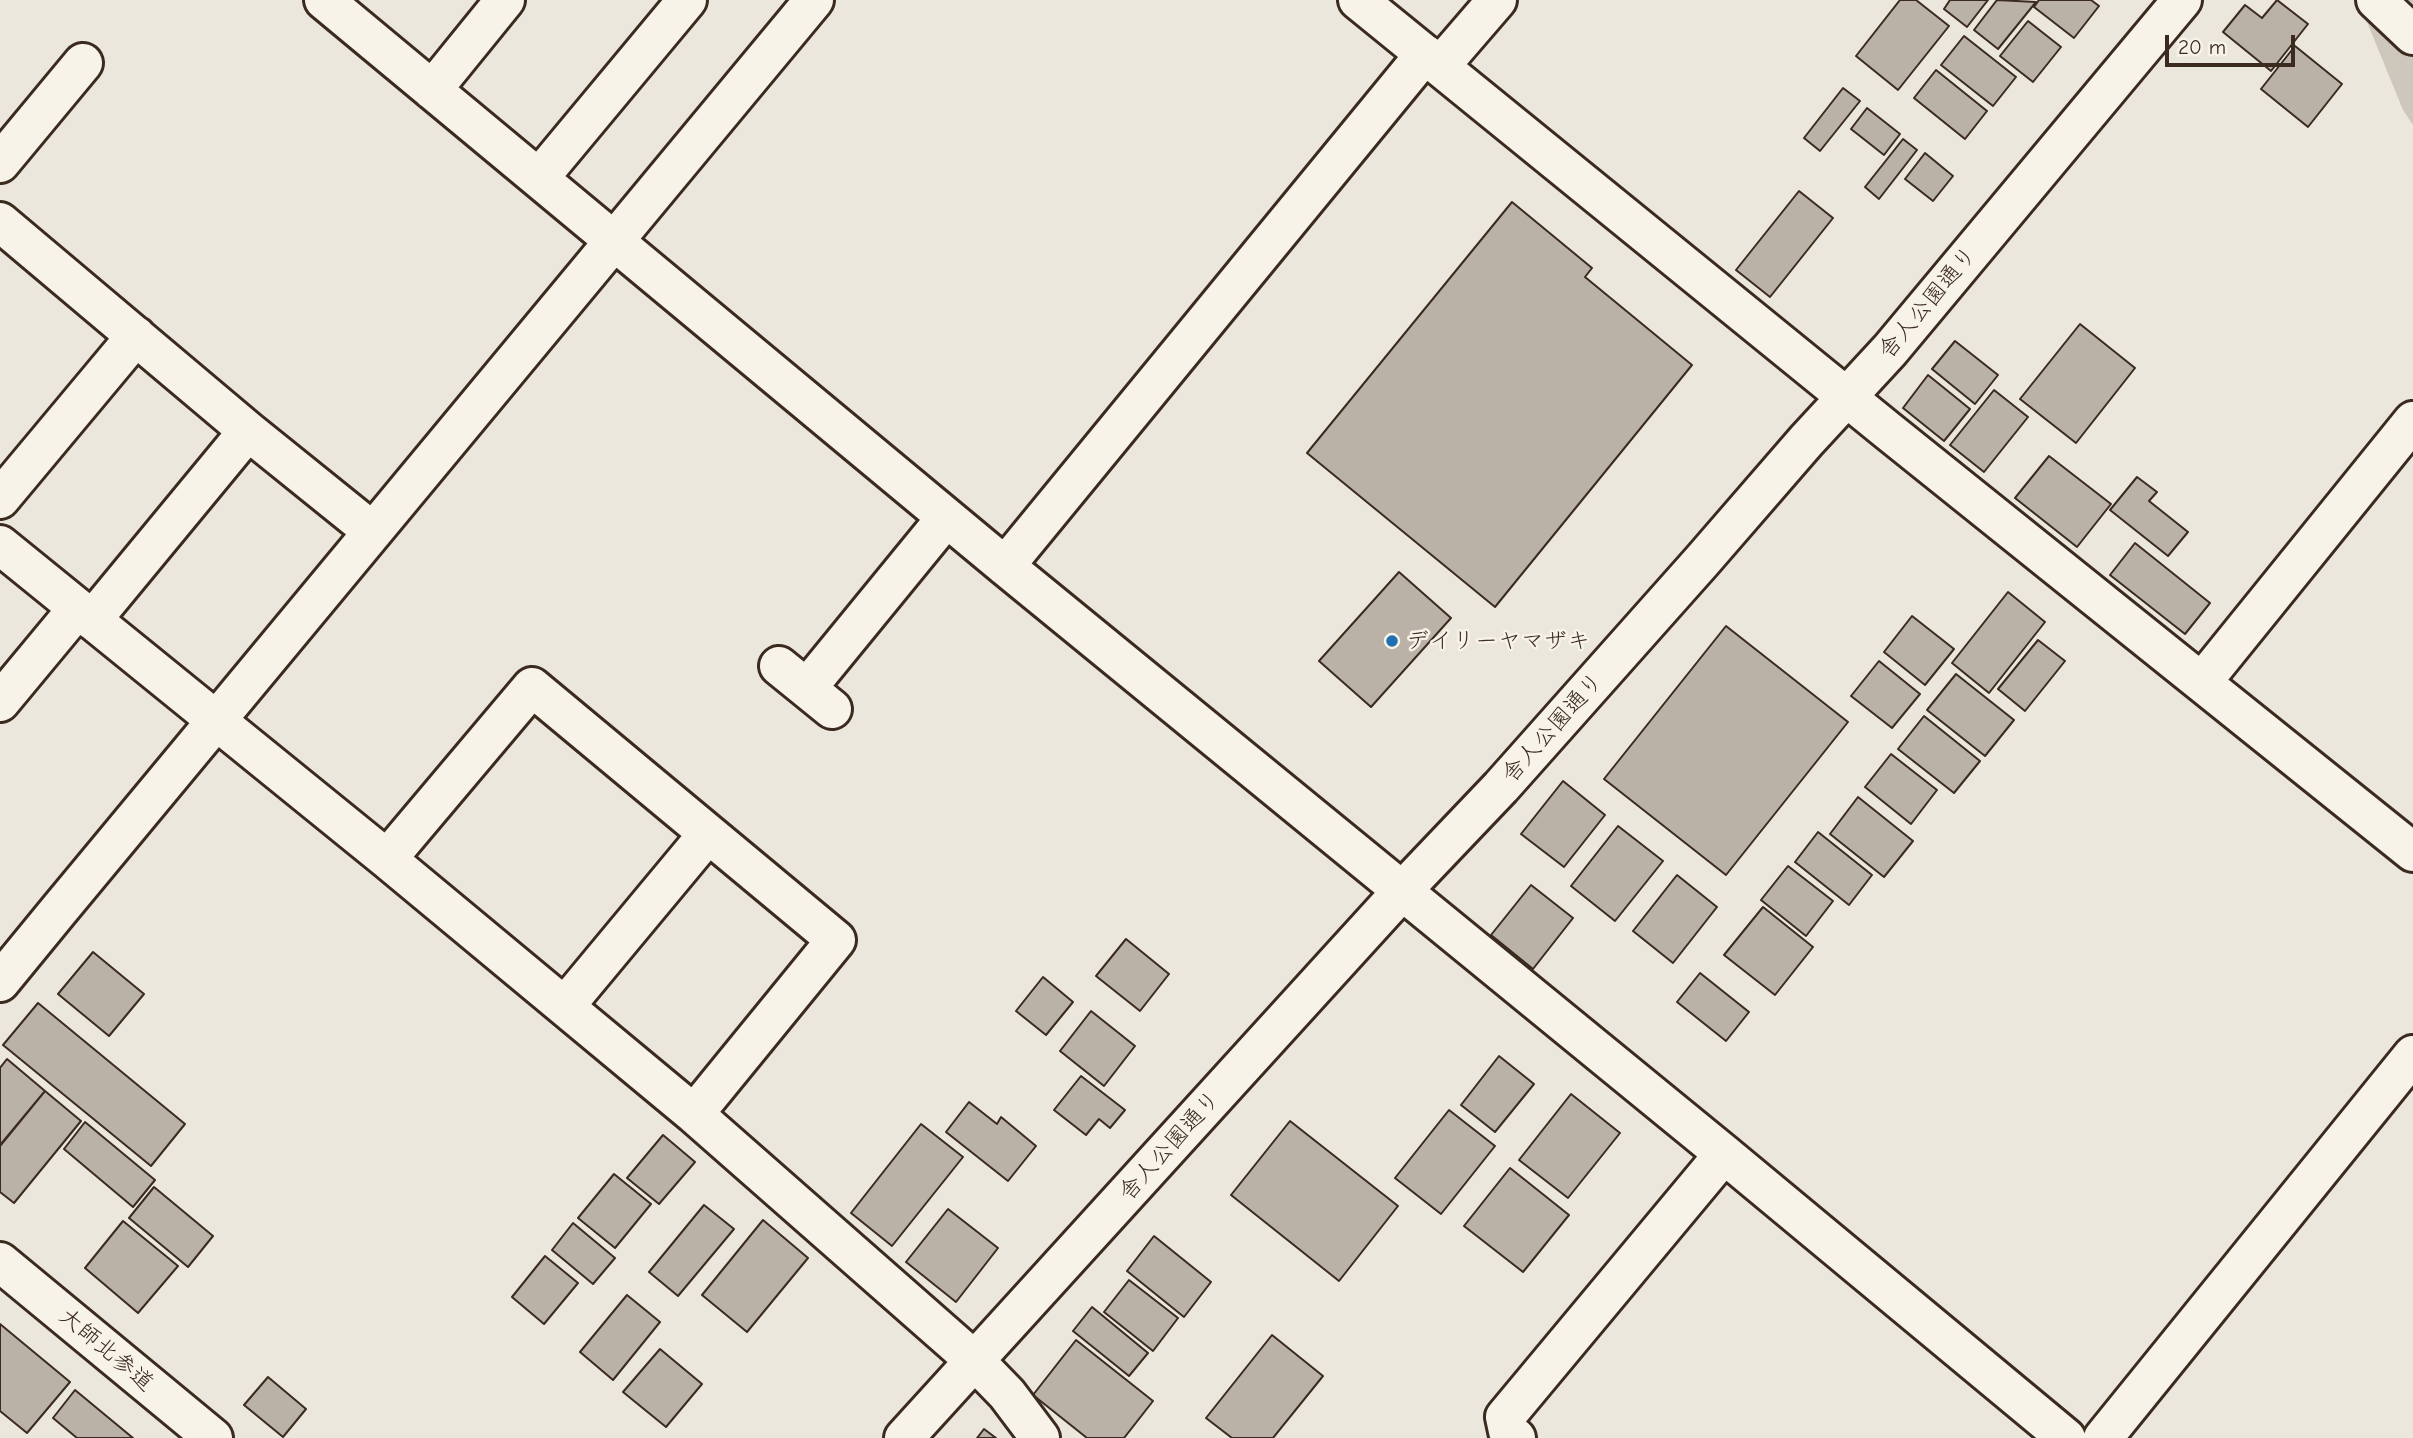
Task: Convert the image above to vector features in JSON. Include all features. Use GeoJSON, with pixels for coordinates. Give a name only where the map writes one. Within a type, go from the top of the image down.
{"type":"FeatureCollection","features":[{"type":"Feature","properties":{"kind":"street"},"geometry":{"type":"LineString","coordinates":[[324,0],[1005,566],[1724,1154],[2066,1438]]}},
{"type":"Feature","properties":{"kind":"street"},"geometry":{"type":"LineString","coordinates":[[432,90],[505,0]]}},
{"type":"Feature","properties":{"kind":"street"},"geometry":{"type":"LineString","coordinates":[[539,178],[687,0]]}},
{"type":"Feature","properties":{"kind":"street"},"geometry":{"type":"LineString","coordinates":[[0,982],[214,720],[814,0]]}},
{"type":"Feature","properties":{"kind":"street"},"geometry":{"type":"LineString","coordinates":[[1358,0],[1846,397],[2413,852]]}},
{"type":"Feature","properties":{"kind":"street"},"geometry":{"type":"LineString","coordinates":[[1005,566],[1433,60],[1497,0]]}},
{"type":"Feature","properties":{"kind":"street","name":"舎人公園通り"},"geometry":{"type":"LineString","coordinates":[[904,1438],[1402,891],[1502,787],[1898,340],[2182,0]]}},
{"type":"Feature","properties":{"kind":"street"},"geometry":{"type":"LineString","coordinates":[[2376,0],[2413,36]]}},
{"type":"Feature","properties":{"kind":"street"},"geometry":{"type":"LineString","coordinates":[[0,163],[83,64]]}},
{"type":"Feature","properties":{"kind":"street"},"geometry":{"type":"LineString","coordinates":[[0,222],[248,432],[372,531]]}},
{"type":"Feature","properties":{"kind":"street"},"geometry":{"type":"LineString","coordinates":[[0,499],[136,336]]}},
{"type":"Feature","properties":{"kind":"street"},"geometry":{"type":"LineString","coordinates":[[2202,682],[2413,421]]}},
{"type":"Feature","properties":{"kind":"street"},"geometry":{"type":"LineString","coordinates":[[0,702],[85,614],[248,432]]}},
{"type":"Feature","properties":{"kind":"street"},"geometry":{"type":"LineString","coordinates":[[806,688],[946,517]]}},
{"type":"Feature","properties":{"kind":"street"},"geometry":{"type":"LineString","coordinates":[[0,545],[387,859],[694,1114],[975,1361],[1007,1394],[1040,1438]]}},
{"type":"Feature","properties":{"kind":"street"},"geometry":{"type":"LineString","coordinates":[[387,859],[532,687],[708,834],[845,929],[694,1114]]}},
{"type":"Feature","properties":{"kind":"street"},"geometry":{"type":"LineString","coordinates":[[565,1006],[708,834]]}},
{"type":"Feature","properties":{"kind":"street"},"geometry":{"type":"LineString","coordinates":[[2103,1438],[2413,1055]]}},
{"type":"Feature","properties":{"kind":"street"},"geometry":{"type":"LineString","coordinates":[[1517,1438],[1508,1431],[1505,1417],[1724,1154]]}},
{"type":"Feature","properties":{"kind":"street","name":"大師北参道"},"geometry":{"type":"LineString","coordinates":[[0,1262],[212,1438]]}},
{"type":"Feature","properties":{"kind":"shaded area"},"geometry":{"type":"Polygon","coordinates":[[[2358,0],[2413,0],[2413,125],[2403,110],[2358,0]]]}},
{"type":"Feature","properties":{"kind":"building"},"geometry":{"type":"Polygon","coordinates":[[[1900,0],[1916,0],[1949,26],[1898,90],[1856,56],[1900,0]]]}},
{"type":"Feature","properties":{"kind":"building"},"geometry":{"type":"Polygon","coordinates":[[[1950,0],[1988,0],[1967,27],[1944,9],[1950,0]]]}},
{"type":"Feature","properties":{"kind":"building"},"geometry":{"type":"Polygon","coordinates":[[[1997,0],[2036,2],[1998,49],[1974,30],[1997,0]]]}},
{"type":"Feature","properties":{"kind":"building"},"geometry":{"type":"Polygon","coordinates":[[[2039,0],[2091,0],[2099,6],[2074,38],[2034,7],[2039,0]]]}},
{"type":"Feature","properties":{"kind":"building"},"geometry":{"type":"Polygon","coordinates":[[[2277,0],[2308,24],[2271,71],[2223,32],[2245,5],[2262,18],[2277,0]]]}},
{"type":"Feature","properties":{"kind":"building"},"geometry":{"type":"Polygon","coordinates":[[[2028,21],[2061,47],[2033,82],[2000,56],[2028,21]]]}},
{"type":"Feature","properties":{"kind":"building"},"geometry":{"type":"Polygon","coordinates":[[[1964,36],[2016,77],[1993,106],[1941,65],[1964,36]]]}},
{"type":"Feature","properties":{"kind":"building"},"geometry":{"type":"Polygon","coordinates":[[[2295,46],[2342,84],[2308,127],[2261,89],[2295,46]]]}},
{"type":"Feature","properties":{"kind":"building"},"geometry":{"type":"Polygon","coordinates":[[[1936,70],[1987,111],[1965,139],[1914,98],[1936,70]]]}},
{"type":"Feature","properties":{"kind":"building"},"geometry":{"type":"Polygon","coordinates":[[[1843,88],[1860,101],[1820,151],[1804,138],[1843,88]]]}},
{"type":"Feature","properties":{"kind":"building"},"geometry":{"type":"Polygon","coordinates":[[[1867,108],[1900,134],[1884,155],[1851,129],[1867,108]]]}},
{"type":"Feature","properties":{"kind":"building"},"geometry":{"type":"Polygon","coordinates":[[[1903,139],[1917,150],[1879,199],[1865,187],[1903,139]]]}},
{"type":"Feature","properties":{"kind":"building"},"geometry":{"type":"Polygon","coordinates":[[[1925,153],[1953,176],[1933,201],[1905,179],[1925,153]]]}},
{"type":"Feature","properties":{"kind":"building"},"geometry":{"type":"Polygon","coordinates":[[[1799,191],[1833,218],[1770,297],[1736,270],[1799,191]]]}},
{"type":"Feature","properties":{"kind":"building"},"geometry":{"type":"Polygon","coordinates":[[[1512,202],[1592,268],[1585,277],[1692,365],[1495,607],[1307,453],[1512,202]]]}},
{"type":"Feature","properties":{"kind":"building"},"geometry":{"type":"Polygon","coordinates":[[[2080,324],[2135,368],[2076,443],[2020,399],[2080,324]]]}},
{"type":"Feature","properties":{"kind":"building"},"geometry":{"type":"Polygon","coordinates":[[[1955,341],[1998,375],[1975,404],[1932,369],[1955,341]]]}},
{"type":"Feature","properties":{"kind":"building"},"geometry":{"type":"Polygon","coordinates":[[[1928,375],[1970,409],[1944,441],[1903,408],[1928,375]]]}},
{"type":"Feature","properties":{"kind":"building"},"geometry":{"type":"Polygon","coordinates":[[[1994,390],[2028,417],[1984,472],[1950,445],[1994,390]]]}},
{"type":"Feature","properties":{"kind":"building"},"geometry":{"type":"Polygon","coordinates":[[[2049,456],[2111,504],[2077,547],[2015,498],[2049,456]]]}},
{"type":"Feature","properties":{"kind":"building"},"geometry":{"type":"Polygon","coordinates":[[[2137,477],[2157,492],[2149,501],[2188,532],[2168,556],[2110,510],[2137,477]]]}},
{"type":"Feature","properties":{"kind":"building"},"geometry":{"type":"Polygon","coordinates":[[[2135,543],[2210,603],[2185,634],[2110,575],[2135,543]]]}},
{"type":"Feature","properties":{"kind":"building"},"geometry":{"type":"Polygon","coordinates":[[[1399,572],[1451,618],[1371,707],[1319,661],[1399,572]]]}},
{"type":"Feature","properties":{"kind":"building"},"geometry":{"type":"Polygon","coordinates":[[[2008,592],[2045,622],[1989,693],[1952,663],[2008,592]]]}},
{"type":"Feature","properties":{"kind":"building"},"geometry":{"type":"Polygon","coordinates":[[[1912,616],[1954,649],[1925,685],[1884,652],[1912,616]]]}},
{"type":"Feature","properties":{"kind":"building"},"geometry":{"type":"Polygon","coordinates":[[[1726,626],[1848,722],[1726,875],[1604,779],[1726,626]]]}},
{"type":"Feature","properties":{"kind":"building"},"geometry":{"type":"Polygon","coordinates":[[[2038,640],[2065,661],[2025,711],[1998,689],[2038,640]]]}},
{"type":"Feature","properties":{"kind":"building"},"geometry":{"type":"Polygon","coordinates":[[[1879,661],[1920,694],[1892,728],[1851,696],[1879,661]]]}},
{"type":"Feature","properties":{"kind":"building"},"geometry":{"type":"Polygon","coordinates":[[[1956,674],[2014,720],[1985,756],[1927,710],[1956,674]]]}},
{"type":"Feature","properties":{"kind":"building"},"geometry":{"type":"Polygon","coordinates":[[[1924,716],[1980,761],[1954,793],[1898,749],[1924,716]]]}},
{"type":"Feature","properties":{"kind":"building"},"geometry":{"type":"Polygon","coordinates":[[[1891,754],[1937,790],[1911,824],[1865,787],[1891,754]]]}},
{"type":"Feature","properties":{"kind":"building"},"geometry":{"type":"Polygon","coordinates":[[[1563,781],[1605,815],[1564,867],[1521,834],[1563,781]]]}},
{"type":"Feature","properties":{"kind":"building"},"geometry":{"type":"Polygon","coordinates":[[[1858,797],[1913,841],[1884,877],[1830,834],[1858,797]]]}},
{"type":"Feature","properties":{"kind":"building"},"geometry":{"type":"Polygon","coordinates":[[[1618,826],[1663,861],[1615,921],[1571,886],[1618,826]]]}},
{"type":"Feature","properties":{"kind":"building"},"geometry":{"type":"Polygon","coordinates":[[[1818,832],[1872,875],[1849,905],[1795,862],[1818,832]]]}},
{"type":"Feature","properties":{"kind":"building"},"geometry":{"type":"Polygon","coordinates":[[[1788,866],[1833,901],[1806,936],[1761,900],[1788,866]]]}},
{"type":"Feature","properties":{"kind":"building"},"geometry":{"type":"Polygon","coordinates":[[[1677,875],[1717,907],[1673,963],[1633,931],[1677,875]]]}},
{"type":"Feature","properties":{"kind":"building"},"geometry":{"type":"Polygon","coordinates":[[[1531,885],[1573,918],[1533,969],[1491,935],[1531,885]]]}},
{"type":"Feature","properties":{"kind":"building"},"geometry":{"type":"Polygon","coordinates":[[[1763,907],[1813,947],[1775,995],[1724,955],[1763,907]]]}},
{"type":"Feature","properties":{"kind":"building"},"geometry":{"type":"Polygon","coordinates":[[[1126,939],[1169,974],[1140,1011],[1096,976],[1126,939]]]}},
{"type":"Feature","properties":{"kind":"building"},"geometry":{"type":"Polygon","coordinates":[[[93,952],[144,994],[109,1036],[58,994],[93,952]]]}},
{"type":"Feature","properties":{"kind":"building"},"geometry":{"type":"Polygon","coordinates":[[[1700,973],[1749,1012],[1726,1041],[1677,1002],[1700,973]]]}},
{"type":"Feature","properties":{"kind":"building"},"geometry":{"type":"Polygon","coordinates":[[[1043,977],[1073,1002],[1046,1035],[1016,1011],[1043,977]]]}},
{"type":"Feature","properties":{"kind":"building"},"geometry":{"type":"Polygon","coordinates":[[[38,1003],[185,1124],[151,1166],[3,1045],[38,1003]]]}},
{"type":"Feature","properties":{"kind":"building"},"geometry":{"type":"Polygon","coordinates":[[[1091,1011],[1135,1046],[1104,1086],[1060,1051],[1091,1011]]]}},
{"type":"Feature","properties":{"kind":"building"},"geometry":{"type":"Polygon","coordinates":[[[1499,1056],[1534,1084],[1495,1132],[1461,1105],[1499,1056]]]}},
{"type":"Feature","properties":{"kind":"building"},"geometry":{"type":"Polygon","coordinates":[[[7,1059],[45,1091],[0,1145],[0,1068],[7,1059]]]}},
{"type":"Feature","properties":{"kind":"building"},"geometry":{"type":"Polygon","coordinates":[[[1081,1076],[1125,1110],[1110,1128],[1099,1119],[1086,1135],[1054,1110],[1081,1076]]]}},
{"type":"Feature","properties":{"kind":"building"},"geometry":{"type":"Polygon","coordinates":[[[45,1091],[81,1121],[14,1203],[0,1192],[0,1146],[45,1091]]]}},
{"type":"Feature","properties":{"kind":"building"},"geometry":{"type":"Polygon","coordinates":[[[1571,1094],[1620,1133],[1568,1198],[1519,1160],[1571,1094]]]}},
{"type":"Feature","properties":{"kind":"building"},"geometry":{"type":"Polygon","coordinates":[[[969,1102],[997,1124],[1001,1117],[1036,1146],[1008,1181],[946,1132],[969,1102]]]}},
{"type":"Feature","properties":{"kind":"building"},"geometry":{"type":"Polygon","coordinates":[[[1449,1110],[1495,1146],[1441,1214],[1395,1178],[1449,1110]]]}},
{"type":"Feature","properties":{"kind":"building"},"geometry":{"type":"Polygon","coordinates":[[[1290,1121],[1398,1206],[1339,1281],[1231,1195],[1290,1121]]]}},
{"type":"Feature","properties":{"kind":"building"},"geometry":{"type":"Polygon","coordinates":[[[85,1122],[155,1180],[133,1207],[64,1149],[85,1122]]]}},
{"type":"Feature","properties":{"kind":"building"},"geometry":{"type":"Polygon","coordinates":[[[921,1124],[963,1157],[892,1246],[851,1213],[921,1124]]]}},
{"type":"Feature","properties":{"kind":"building"},"geometry":{"type":"Polygon","coordinates":[[[663,1135],[695,1162],[659,1204],[627,1178],[663,1135]]]}},
{"type":"Feature","properties":{"kind":"building"},"geometry":{"type":"Polygon","coordinates":[[[1510,1168],[1569,1215],[1523,1272],[1464,1226],[1510,1168]]]}},
{"type":"Feature","properties":{"kind":"building"},"geometry":{"type":"Polygon","coordinates":[[[614,1174],[651,1204],[615,1248],[578,1218],[614,1174]]]}},
{"type":"Feature","properties":{"kind":"building"},"geometry":{"type":"Polygon","coordinates":[[[154,1187],[213,1236],[188,1267],[129,1218],[154,1187]]]}},
{"type":"Feature","properties":{"kind":"building"},"geometry":{"type":"Polygon","coordinates":[[[704,1205],[734,1229],[678,1296],[649,1272],[704,1205]]]}},
{"type":"Feature","properties":{"kind":"building"},"geometry":{"type":"Polygon","coordinates":[[[948,1209],[998,1248],[956,1302],[906,1262],[948,1209]]]}},
{"type":"Feature","properties":{"kind":"building"},"geometry":{"type":"Polygon","coordinates":[[[763,1220],[808,1258],[747,1332],[702,1295],[763,1220]]]}},
{"type":"Feature","properties":{"kind":"building"},"geometry":{"type":"Polygon","coordinates":[[[123,1221],[178,1266],[138,1313],[85,1268],[123,1221]]]}},
{"type":"Feature","properties":{"kind":"building"},"geometry":{"type":"Polygon","coordinates":[[[573,1223],[615,1258],[593,1284],[552,1250],[573,1223]]]}},
{"type":"Feature","properties":{"kind":"building"},"geometry":{"type":"Polygon","coordinates":[[[1154,1236],[1211,1282],[1184,1317],[1127,1271],[1154,1236]]]}},
{"type":"Feature","properties":{"kind":"building"},"geometry":{"type":"Polygon","coordinates":[[[545,1256],[578,1283],[544,1324],[512,1297],[545,1256]]]}},
{"type":"Feature","properties":{"kind":"building"},"geometry":{"type":"Polygon","coordinates":[[[1129,1280],[1178,1318],[1153,1351],[1104,1312],[1129,1280]]]}},
{"type":"Feature","properties":{"kind":"building"},"geometry":{"type":"Polygon","coordinates":[[[627,1295],[660,1322],[613,1380],[580,1352],[627,1295]]]}},
{"type":"Feature","properties":{"kind":"building"},"geometry":{"type":"Polygon","coordinates":[[[1092,1307],[1148,1353],[1129,1376],[1073,1331],[1092,1307]]]}},
{"type":"Feature","properties":{"kind":"building"},"geometry":{"type":"Polygon","coordinates":[[[0,1324],[70,1382],[27,1433],[0,1411],[0,1324]]]}},
{"type":"Feature","properties":{"kind":"building"},"geometry":{"type":"Polygon","coordinates":[[[1272,1335],[1323,1376],[1273,1438],[1232,1438],[1206,1418],[1272,1335]]]}},
{"type":"Feature","properties":{"kind":"building"},"geometry":{"type":"Polygon","coordinates":[[[1076,1340],[1153,1401],[1124,1438],[1087,1438],[1033,1395],[1076,1340]]]}},
{"type":"Feature","properties":{"kind":"building"},"geometry":{"type":"Polygon","coordinates":[[[660,1349],[702,1384],[666,1427],[623,1392],[660,1349]]]}},
{"type":"Feature","properties":{"kind":"building"},"geometry":{"type":"Polygon","coordinates":[[[268,1377],[306,1409],[283,1437],[244,1405],[268,1377]]]}},
{"type":"Feature","properties":{"kind":"building"},"geometry":{"type":"Polygon","coordinates":[[[75,1390],[133,1438],[77,1438],[53,1418],[75,1390]]]}},
{"type":"Feature","properties":{"kind":"building"},"geometry":{"type":"Polygon","coordinates":[[[984,1429],[996,1438],[977,1438],[984,1429]]]}},
{"type":"Feature","properties":{"kind":"place","name":"デイリーヤマザキ"},"geometry":{"type":"Point","coordinates":[1392,641]}}]}
